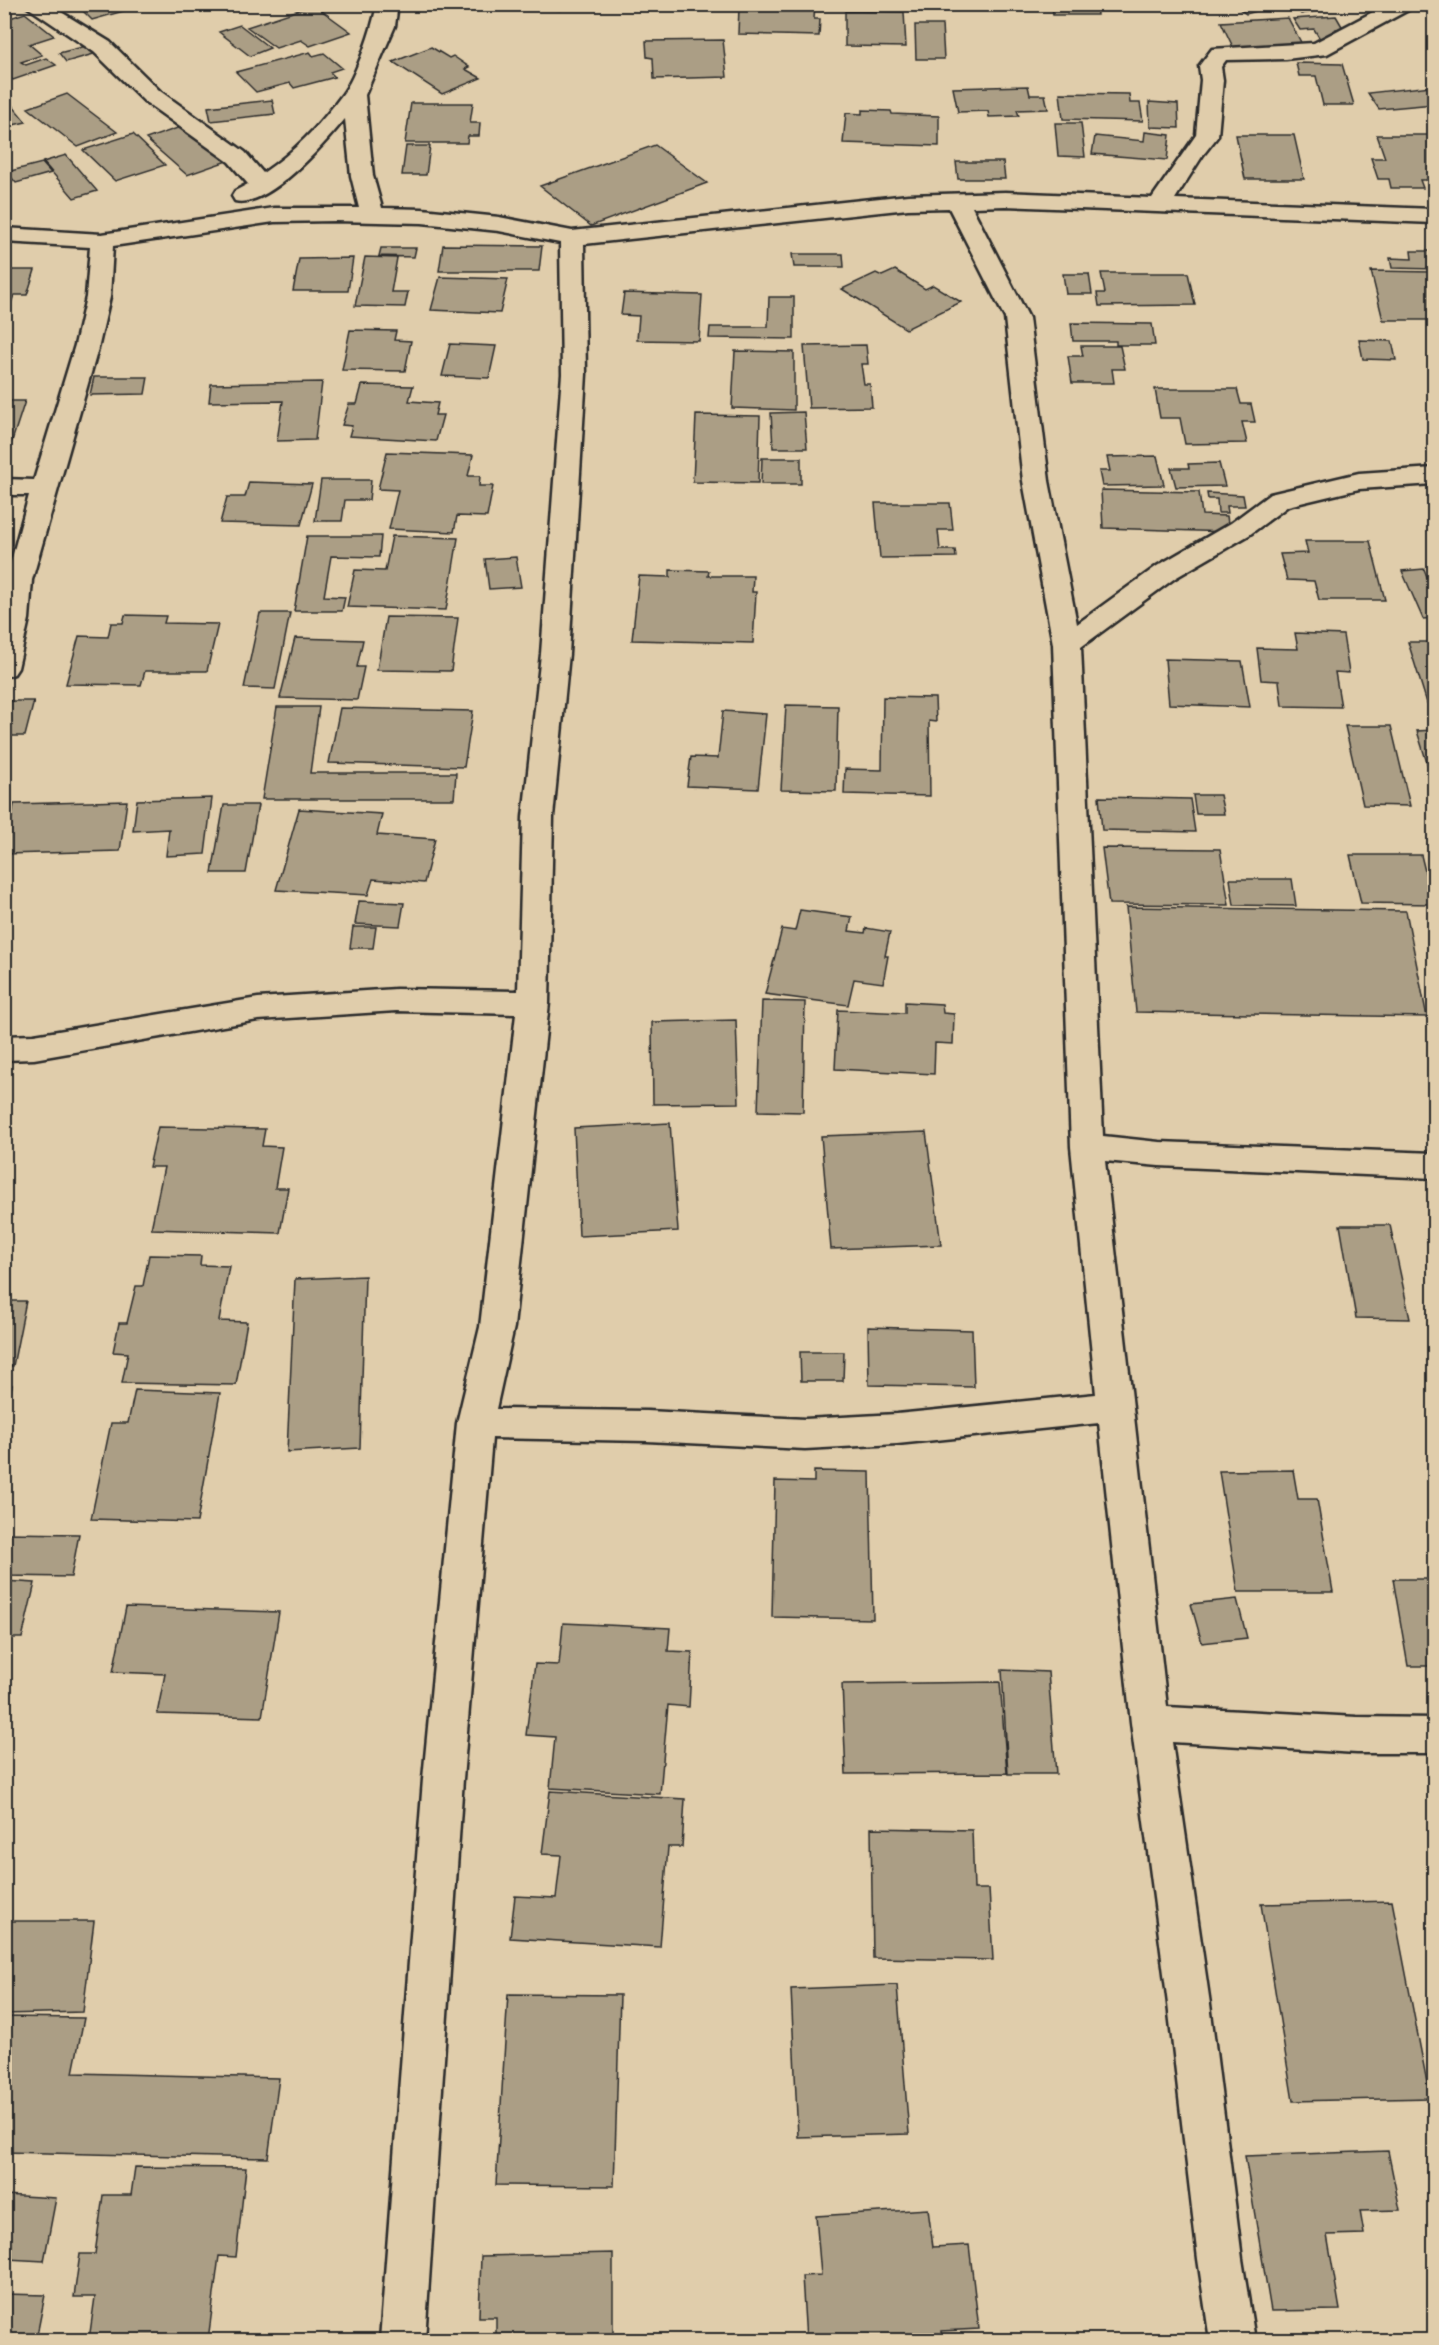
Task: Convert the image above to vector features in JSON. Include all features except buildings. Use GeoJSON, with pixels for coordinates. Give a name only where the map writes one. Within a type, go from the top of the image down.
{"type":"FeatureCollection","features":[{"type":"Feature","properties":{"kind":"street"},"geometry":{"type":"LineString","coordinates":[[33,4],[102,47],[152,96],[237,157],[262,186]]}},
{"type":"Feature","properties":{"kind":"street"},"geometry":{"type":"LineString","coordinates":[[174,230],[262,186],[314,142],[354,95],[384,26],[388,4]]}},
{"type":"Feature","properties":{"kind":"street"},"geometry":{"type":"LineString","coordinates":[[1160,204],[1194,151],[1207,136],[1212,80],[1210,66],[1220,54],[1286,53],[1319,49],[1405,4]]}},
{"type":"Feature","properties":{"kind":"street"},"geometry":{"type":"LineString","coordinates":[[354,95],[362,176],[372,215]]}},
{"type":"Feature","properties":{"kind":"street"},"geometry":{"type":"LineString","coordinates":[[4,235],[102,241],[274,215],[372,215],[422,216],[499,224],[572,238],[908,202],[1016,199],[1434,216]]}},
{"type":"Feature","properties":{"kind":"street"},"geometry":{"type":"LineString","coordinates":[[957,200],[1017,318],[1036,481],[1067,644],[1087,1147],[1150,1723],[1189,2004],[1220,2259],[1233,2340]]}},
{"type":"Feature","properties":{"kind":"street"},"geometry":{"type":"LineString","coordinates":[[402,2340],[443,1779],[475,1423],[497,1327],[533,1003],[538,817],[555,654],[574,374],[572,238]]}},
{"type":"Feature","properties":{"kind":"street"},"geometry":{"type":"LineString","coordinates":[[4,668],[15,619],[19,580],[87,345],[98,297],[102,241]]}},
{"type":"Feature","properties":{"kind":"street"},"geometry":{"type":"LineString","coordinates":[[1067,644],[1166,572],[1240,529],[1279,500],[1359,481],[1434,476]]}},
{"type":"Feature","properties":{"kind":"street"},"geometry":{"type":"LineString","coordinates":[[4,487],[44,488]]}},
{"type":"Feature","properties":{"kind":"street"},"geometry":{"type":"LineString","coordinates":[[4,1048],[34,1047],[258,1009],[396,1000],[533,1003]]}},
{"type":"Feature","properties":{"kind":"street"},"geometry":{"type":"LineString","coordinates":[[1087,1147],[1159,1154],[1434,1166]]}},
{"type":"Feature","properties":{"kind":"street"},"geometry":{"type":"LineString","coordinates":[[475,1423],[646,1426],[805,1434],[897,1429],[1115,1407]]}},
{"type":"Feature","properties":{"kind":"street"},"geometry":{"type":"LineString","coordinates":[[1150,1723],[1357,1735],[1434,1735]]}}]}
